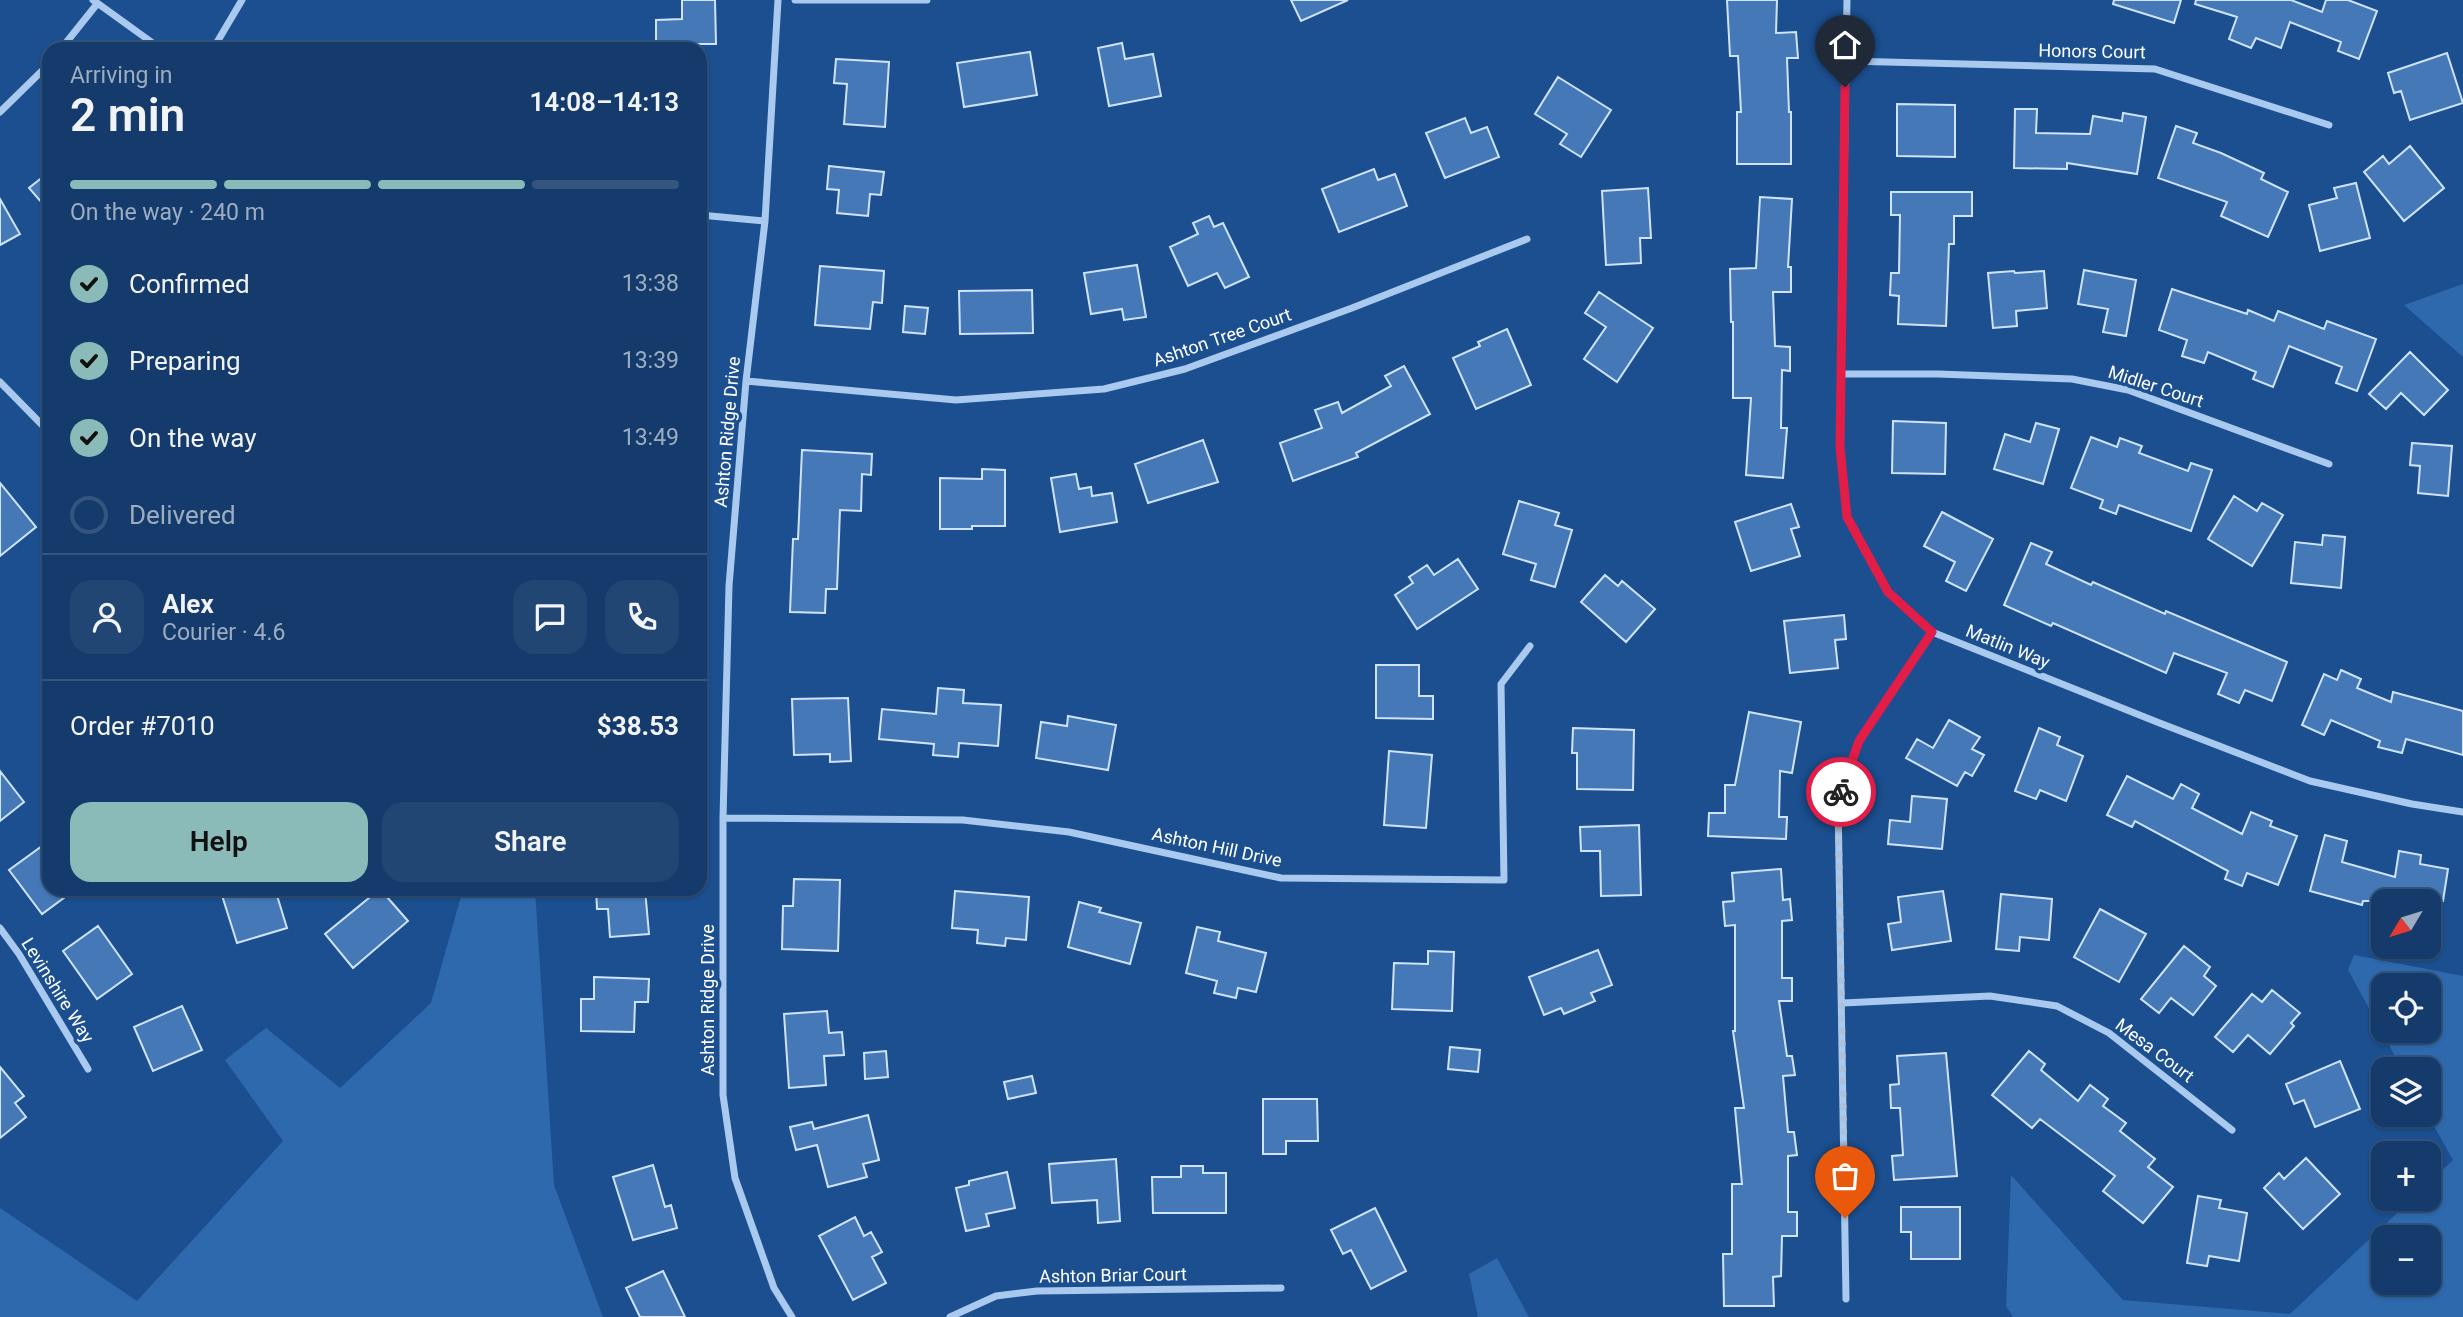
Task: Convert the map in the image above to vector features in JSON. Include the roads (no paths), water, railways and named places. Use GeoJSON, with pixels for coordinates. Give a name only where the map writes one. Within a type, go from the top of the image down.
{"type":"FeatureCollection","features":[{"type":"Feature","properties":{"kind":"street"},"geometry":{"type":"LineString","coordinates":[[217,42],[242,0]]}},
{"type":"Feature","properties":{"kind":"street","name":"Ashton Ridge Drive"},"geometry":{"type":"LineString","coordinates":[[778,0],[765,222],[747,381],[729,586],[723,818],[723,1095],[735,1178],[774,1288],[792,1317]]}},
{"type":"Feature","properties":{"kind":"street"},"geometry":{"type":"LineString","coordinates":[[795,0],[927,0]]}},
{"type":"Feature","properties":{"kind":"street","name":"Matlin Way"},"geometry":{"type":"LineString","coordinates":[[1847,0],[1840,447],[1847,517],[1888,592],[1932,632],[2157,723],[2310,781],[2412,804],[2463,812]]}},
{"type":"Feature","properties":{"kind":"street"},"geometry":{"type":"LineString","coordinates":[[66,42],[95,2],[151,42]]}},
{"type":"Feature","properties":{"kind":"street","name":"Honors Court"},"geometry":{"type":"LineString","coordinates":[[1846,61],[2155,69],[2329,125]]}},
{"type":"Feature","properties":{"kind":"street"},"geometry":{"type":"LineString","coordinates":[[0,112],[42,71]]}},
{"type":"Feature","properties":{"kind":"street"},"geometry":{"type":"LineString","coordinates":[[707,216],[765,222]]}},
{"type":"Feature","properties":{"kind":"street","name":"Ashton Tree Court"},"geometry":{"type":"LineString","coordinates":[[747,381],[956,400],[1104,389],[1185,369],[1352,308],[1527,239]]}},
{"type":"Feature","properties":{"kind":"street","name":"Midler Court"},"geometry":{"type":"LineString","coordinates":[[1841,374],[2072,379],[2128,390],[2329,464]]}},
{"type":"Feature","properties":{"kind":"street"},"geometry":{"type":"LineString","coordinates":[[0,382],[42,425]]}},
{"type":"Feature","properties":{"kind":"street"},"geometry":{"type":"LineString","coordinates":[[1846,1299],[1838,800],[1859,741],[1932,632]]}},
{"type":"Feature","properties":{"kind":"street","name":"Ashton Hill Drive"},"geometry":{"type":"LineString","coordinates":[[723,818],[963,820],[1069,832],[1281,878],[1504,880],[1501,684],[1530,646]]}},
{"type":"Feature","properties":{"kind":"street","name":"Levinshire Way"},"geometry":{"type":"LineString","coordinates":[[0,928],[19,954],[88,1069]]}},
{"type":"Feature","properties":{"kind":"street","name":"Mesa Court"},"geometry":{"type":"LineString","coordinates":[[1843,1003],[1990,996],[2057,1006],[2109,1033],[2232,1130]]}},
{"type":"Feature","properties":{"kind":"street","name":"Ashton Briar Court"},"geometry":{"type":"LineString","coordinates":[[950,1317],[996,1296],[1037,1291],[1281,1288]]}}]}
